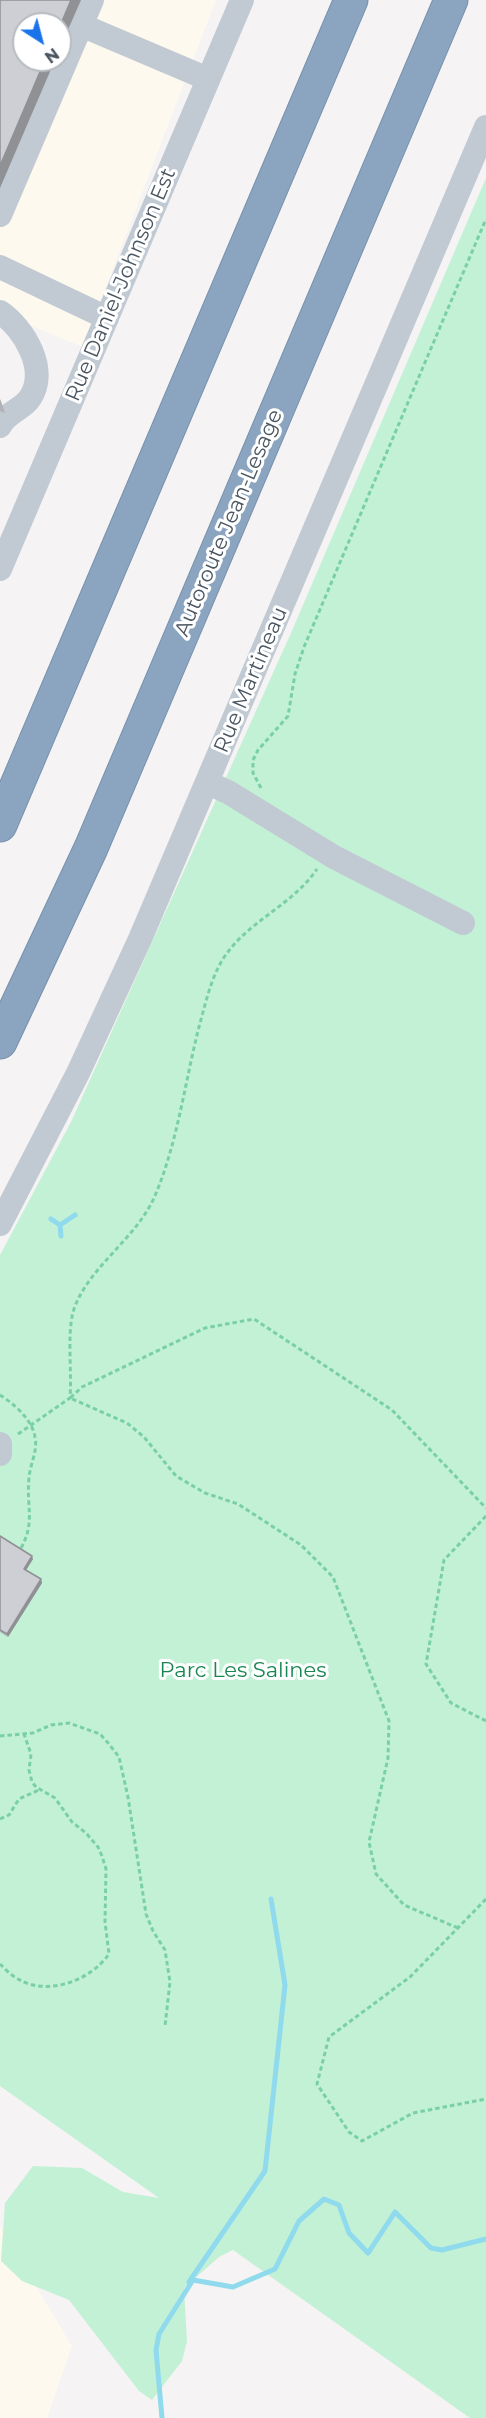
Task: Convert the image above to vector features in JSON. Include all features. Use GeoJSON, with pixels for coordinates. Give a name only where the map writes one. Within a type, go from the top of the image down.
{"type":"FeatureCollection","features":[{"type":"Feature","properties":{"kind":"highway"},"geometry":{"type":"LineString","coordinates":[[0,825],[351,0]]}},
{"type":"Feature","properties":{"kind":"highway","name":"Autoroute Jean-Lesage"},"geometry":{"type":"LineString","coordinates":[[0,1042],[95,837],[451,0]]}},
{"type":"Feature","properties":{"kind":"street"},"geometry":{"type":"LineString","coordinates":[[0,215],[92,0]]}},
{"type":"Feature","properties":{"kind":"street","name":"Rue Daniel-Johnson Est"},"geometry":{"type":"LineString","coordinates":[[0,569],[242,0]]}},
{"type":"Feature","properties":{"kind":"street"},"geometry":{"type":"LineString","coordinates":[[81,25],[208,79]]}},
{"type":"Feature","properties":{"kind":"street","name":"Rue Martineau"},"geometry":{"type":"LineString","coordinates":[[0,1224],[99,1029],[208,783],[486,127]]}},
{"type":"Feature","properties":{"kind":"street"},"geometry":{"type":"LineString","coordinates":[[0,267],[107,318]]}},
{"type":"Feature","properties":{"kind":"street"},"geometry":{"type":"LineString","coordinates":[[0,312],[15,325],[32,352],[36,372],[32,394],[27,402],[3,420],[0,426]]}},
{"type":"Feature","properties":{"kind":"street"},"geometry":{"type":"LineString","coordinates":[[32,394],[69,409]]}},
{"type":"Feature","properties":{"kind":"street"},"geometry":{"type":"LineString","coordinates":[[208,783],[228,792],[334,857],[464,922]]}},
{"type":"Feature","properties":{"kind":"street"},"geometry":{"type":"LineString","coordinates":[[0,1454],[8,1440]]}},
{"type":"Feature","properties":{"kind":"path"},"geometry":{"type":"LineString","coordinates":[[264,792],[253,773],[254,757],[290,713],[295,674],[301,656],[486,219]]}},
{"type":"Feature","properties":{"kind":"path"},"geometry":{"type":"LineString","coordinates":[[70,1398],[71,1325],[74,1311],[85,1288],[135,1228],[154,1197],[171,1143],[206,1003],[218,966],[239,938],[295,896],[321,863]]}},
{"type":"Feature","properties":{"kind":"path"},"geometry":{"type":"LineString","coordinates":[[8,1440],[70,1398],[82,1387],[204,1328],[254,1319],[392,1410],[486,1508]]}},
{"type":"Feature","properties":{"kind":"path"},"geometry":{"type":"LineString","coordinates":[[0,1395],[20,1411],[35,1437],[29,1479],[30,1531],[20,1551],[10,1545]]}},
{"type":"Feature","properties":{"kind":"path"},"geometry":{"type":"LineString","coordinates":[[70,1398],[127,1424],[144,1437],[176,1476],[205,1492],[238,1504],[301,1545],[333,1577],[389,1721],[388,1758],[369,1842],[376,1874],[404,1905],[458,1928]]}},
{"type":"Feature","properties":{"kind":"path"},"geometry":{"type":"LineString","coordinates":[[486,1516],[444,1560],[426,1664],[451,1703],[486,1721]]}},
{"type":"Feature","properties":{"kind":"path"},"geometry":{"type":"LineString","coordinates":[[0,1736],[24,1734],[51,1725],[69,1723],[100,1734],[119,1757],[128,1797],[146,1914],[165,1950],[170,1982],[165,2026]]}},
{"type":"Feature","properties":{"kind":"path"},"geometry":{"type":"LineString","coordinates":[[0,1964],[18,1979],[33,1985],[53,1985],[87,1976],[101,1966],[109,1954],[105,1922],[106,1869],[102,1856],[98,1847],[72,1822],[55,1798],[32,1782],[29,1770],[31,1754],[24,1734]]}},
{"type":"Feature","properties":{"kind":"path"},"geometry":{"type":"LineString","coordinates":[[0,1819],[9,1815],[19,1799],[41,1789]]}},
{"type":"Feature","properties":{"kind":"path"},"geometry":{"type":"LineString","coordinates":[[486,1899],[410,1977],[329,2037],[317,2084],[348,2132],[362,2141],[413,2114],[486,2099]]}},
{"type":"Feature","properties":{"kind":"shaded area"},"geometry":{"type":"Polygon","coordinates":[[[0,0],[216,0],[83,347],[0,313],[0,0]]]}},
{"type":"Feature","properties":{"kind":"shaded area"},"geometry":{"type":"Polygon","coordinates":[[[0,2227],[72,2346],[47,2418],[0,2418],[0,2227]]]}},
{"type":"Feature","properties":{"kind":"green space","name":"Parc Les Salines"},"geometry":{"type":"Polygon","coordinates":[[[486,178],[486,2418],[470,2418],[233,2250],[219,2257],[184,2288],[187,2341],[182,2361],[152,2400],[139,2391],[69,2300],[22,2281],[1,2261],[5,2203],[33,2166],[82,2168],[123,2192],[159,2198],[0,2086],[0,1255],[71,1122],[291,633],[486,178]]]}},
{"type":"Feature","properties":{"kind":"building"},"geometry":{"type":"Polygon","coordinates":[[[0,0],[71,0],[66,12],[12,12],[12,72],[40,72],[0,166],[0,0]]]}},
{"type":"Feature","properties":{"kind":"building"},"geometry":{"type":"Polygon","coordinates":[[[0,1536],[32,1556],[24,1569],[41,1579],[7,1634],[0,1630],[0,1536]]]}},
{"type":"Feature","properties":{"kind":"waterway"},"geometry":{"type":"LineString","coordinates":[[61,1236],[60,1225],[75,1215]]}},
{"type":"Feature","properties":{"kind":"waterway"},"geometry":{"type":"LineString","coordinates":[[51,1219],[60,1225]]}},
{"type":"Feature","properties":{"kind":"waterway"},"geometry":{"type":"LineString","coordinates":[[189,2282],[265,2171],[285,1985],[271,1899]]}},
{"type":"Feature","properties":{"kind":"waterway"},"geometry":{"type":"LineString","coordinates":[[162,2418],[156,2350],[159,2334],[193,2280],[233,2287],[275,2269],[299,2221],[324,2199],[339,2205],[349,2233],[368,2253],[395,2212],[431,2248],[442,2250],[486,2239]]}}]}
